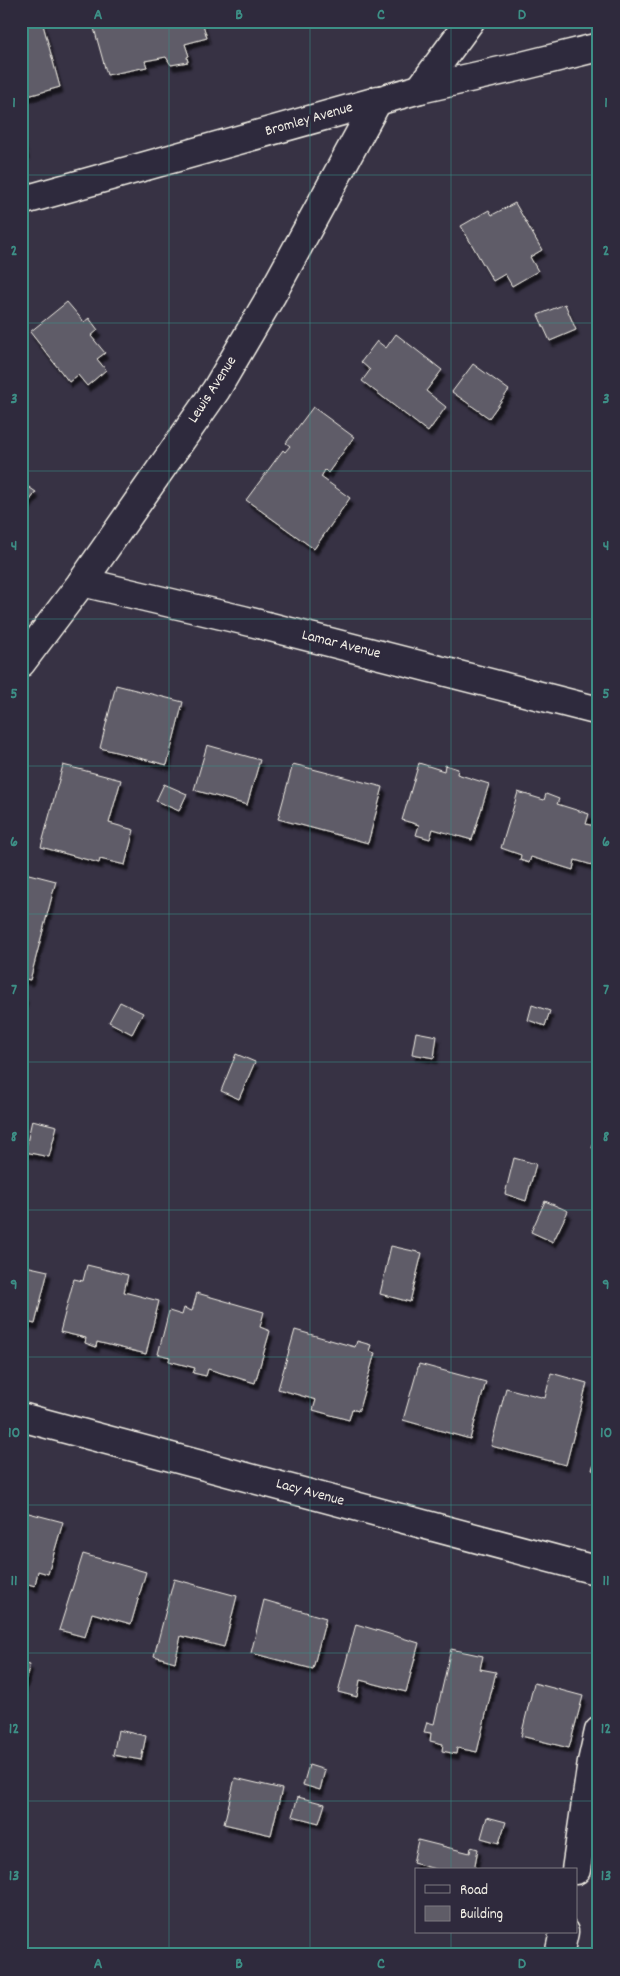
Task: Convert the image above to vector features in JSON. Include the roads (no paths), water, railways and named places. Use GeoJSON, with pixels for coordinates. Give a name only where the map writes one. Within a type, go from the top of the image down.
{"type":"FeatureCollection","features":[{"type":"Feature","properties":{"kind":"street"},"geometry":{"type":"LineString","coordinates":[[420,89],[470,21]]}},
{"type":"Feature","properties":{"kind":"street","name":"Bromley Avenue"},"geometry":{"type":"LineString","coordinates":[[21,201],[378,100],[599,47]]}},
{"type":"Feature","properties":{"kind":"street","name":"Lewis Avenue"},"geometry":{"type":"LineString","coordinates":[[21,664],[82,582],[216,390],[271,296],[378,100]]}},
{"type":"Feature","properties":{"kind":"street","name":"Lamar Avenue"},"geometry":{"type":"LineString","coordinates":[[82,582],[253,622],[599,711]]}},
{"type":"Feature","properties":{"kind":"street","name":"Lacy Avenue"},"geometry":{"type":"LineString","coordinates":[[21,1417],[599,1571]]}},
{"type":"Feature","properties":{"kind":"street"},"geometry":{"type":"LineString","coordinates":[[576,1868],[592,1762],[599,1731]]}},
{"type":"Feature","properties":{"kind":"street"},"geometry":{"type":"LineString","coordinates":[[559,1955],[564,1934]]}}]}
